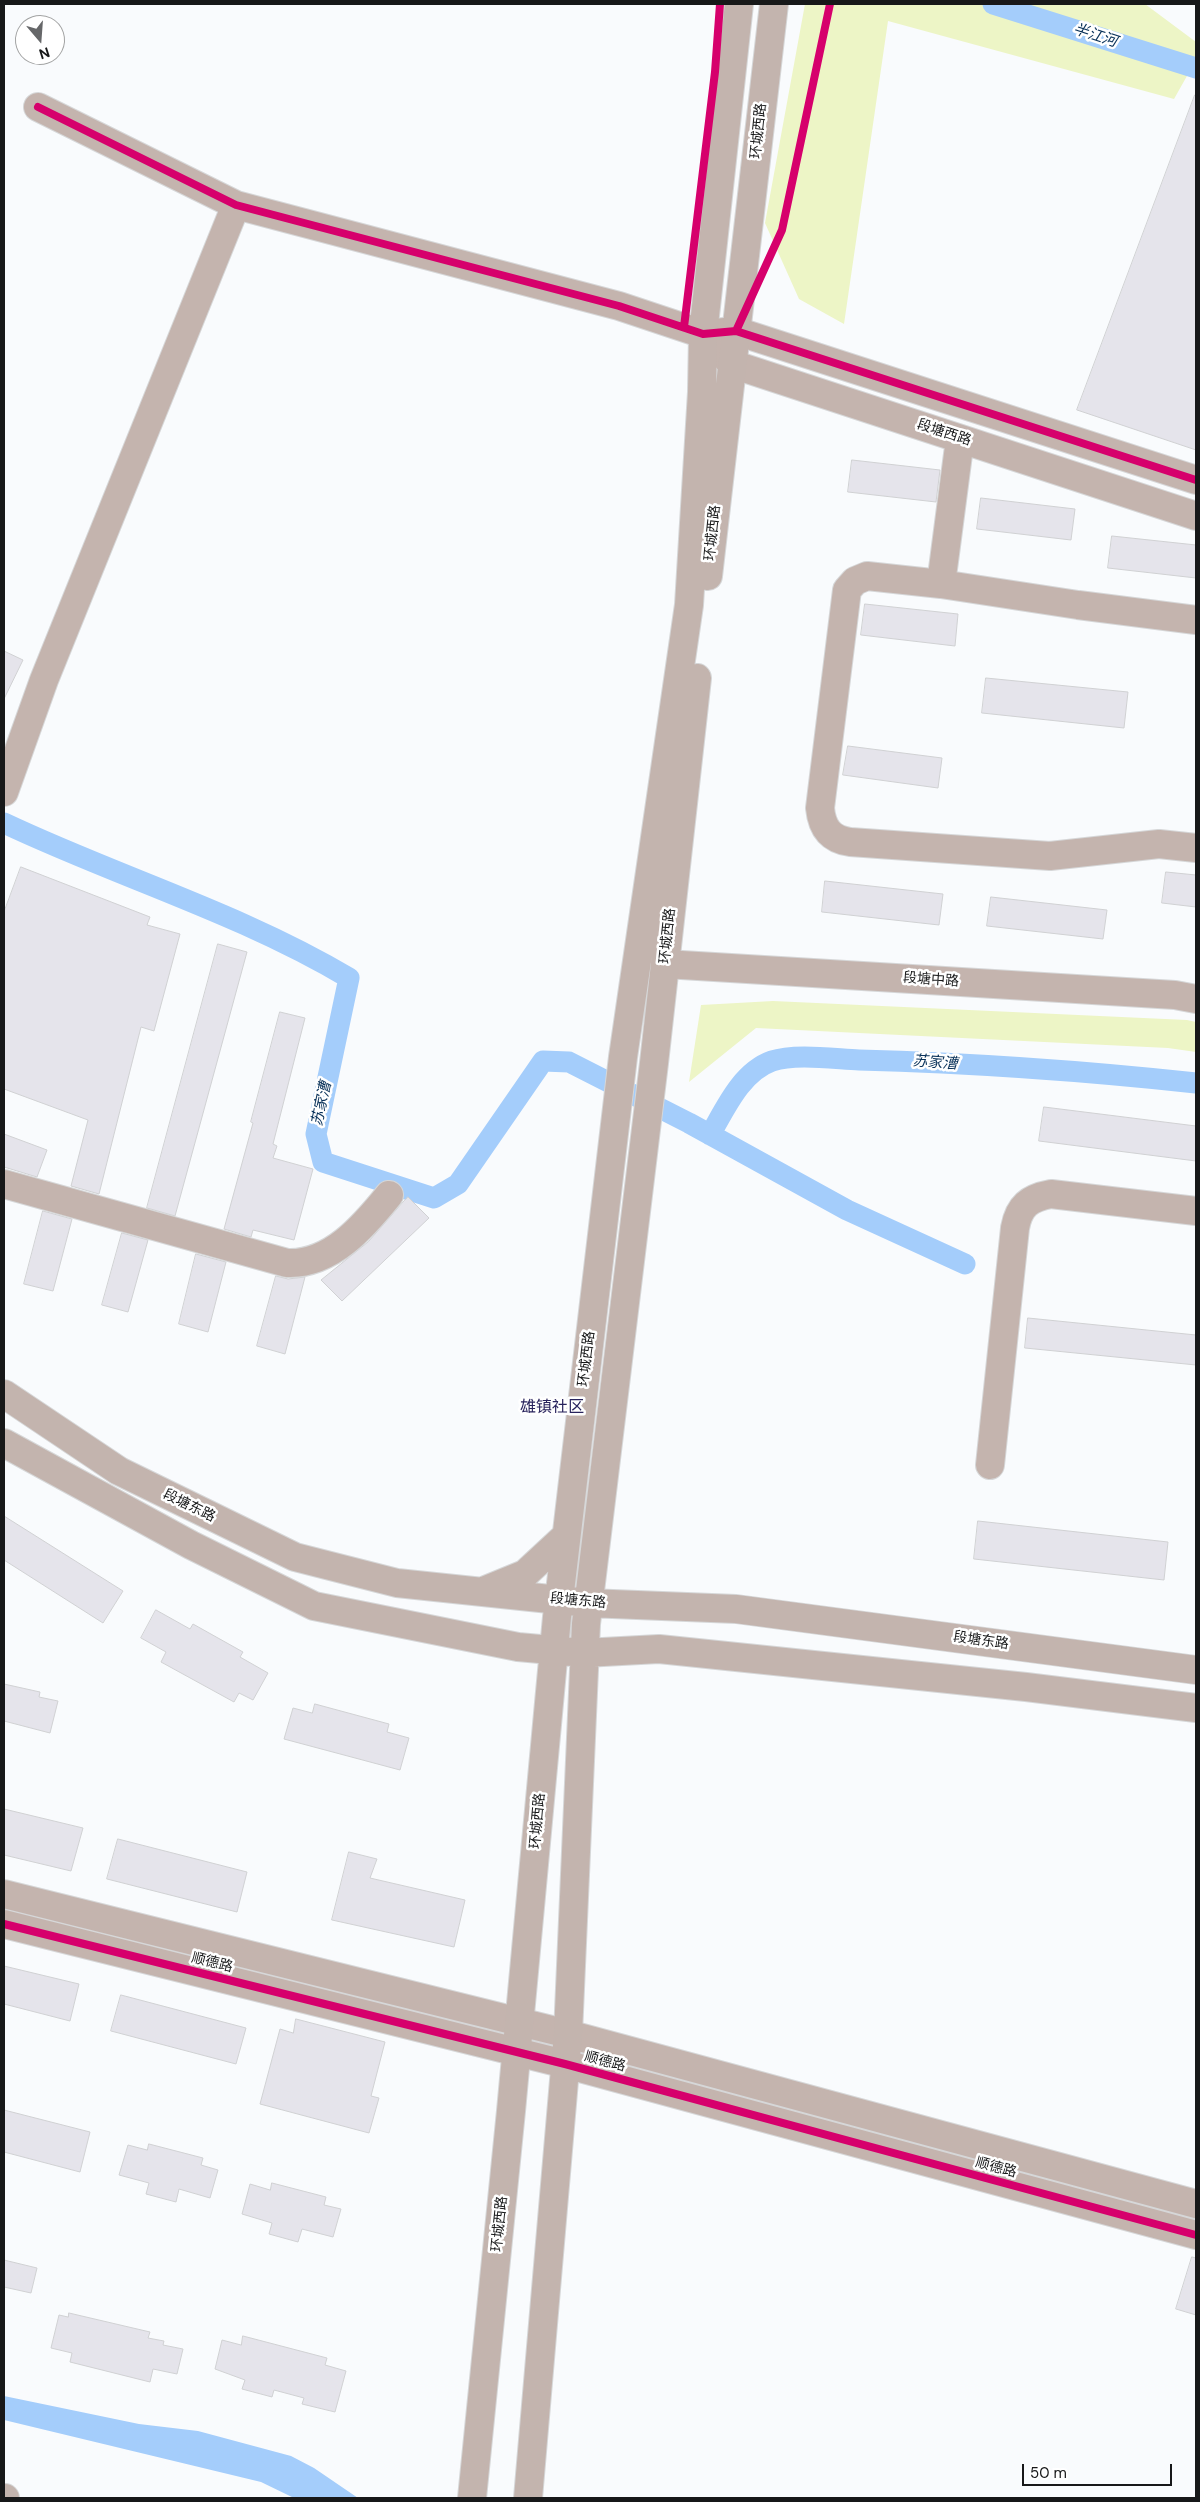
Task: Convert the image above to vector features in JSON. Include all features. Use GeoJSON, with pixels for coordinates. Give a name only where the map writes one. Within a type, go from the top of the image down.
{"type":"FeatureCollection","features":[{"type":"Feature","properties":{"kind":"main road","name":"环城西路"},"geometry":{"type":"LineString","coordinates":[[472,2498],[566,1536],[623,1057],[689,605],[702,392],[703,334],[739,4]]}},
{"type":"Feature","properties":{"kind":"main road","name":"环城西路"},"geometry":{"type":"LineString","coordinates":[[588,1603],[654,1063],[774,4]]}},
{"type":"Feature","properties":{"kind":"main road","name":"段塘东路"},"geometry":{"type":"LineString","coordinates":[[4,1394],[119,1471],[295,1557],[397,1583],[588,1603],[736,1609],[1196,1670]]}},
{"type":"Feature","properties":{"kind":"main road"},"geometry":{"type":"LineString","coordinates":[[4,1443],[191,1545],[314,1606],[509,1645],[554,1651],[584,1653],[659,1649],[1026,1687],[1196,1708]]}},
{"type":"Feature","properties":{"kind":"main road"},"geometry":{"type":"LineString","coordinates":[[482,1591],[525,1574],[566,1536]]}},
{"type":"Feature","properties":{"kind":"main road"},"geometry":{"type":"LineString","coordinates":[[528,2498],[568,2034],[584,1653],[588,1603]]}},
{"type":"Feature","properties":{"kind":"street"},"geometry":{"type":"LineString","coordinates":[[38,107],[236,205],[619,306],[703,334],[736,331],[1196,480]]}},
{"type":"Feature","properties":{"kind":"street"},"geometry":{"type":"LineString","coordinates":[[4,792],[44,680],[236,205]]}},
{"type":"Feature","properties":{"kind":"street","name":"段塘西路"},"geometry":{"type":"LineString","coordinates":[[703,334],[732,364],[1196,516]]}},
{"type":"Feature","properties":{"kind":"street"},"geometry":{"type":"LineString","coordinates":[[941,584],[960,438]]}},
{"type":"Feature","properties":{"kind":"street"},"geometry":{"type":"LineString","coordinates":[[1196,620],[1078,606],[941,584],[867,576],[855,581],[847,590],[820,808],[821,821],[829,834],[838,840],[850,842],[1050,856],[1159,844],[1196,848]]}},
{"type":"Feature","properties":{"kind":"street","name":"段塘中路"},"geometry":{"type":"LineString","coordinates":[[665,964],[1175,995],[1196,998]]}},
{"type":"Feature","properties":{"kind":"street"},"geometry":{"type":"LineString","coordinates":[[4,1184],[287,1263],[302,1264],[314,1260],[357,1233],[389,1195]]}},
{"type":"Feature","properties":{"kind":"street"},"geometry":{"type":"LineString","coordinates":[[990,1465],[1015,1228],[1018,1214],[1024,1204],[1037,1196],[1051,1194],[1196,1211]]}},
{"type":"Feature","properties":{"kind":"street","name":"顺德路"},"geometry":{"type":"LineString","coordinates":[[4,1894],[568,2034],[1196,2204]]}},
{"type":"Feature","properties":{"kind":"street","name":"顺德路"},"geometry":{"type":"LineString","coordinates":[[4,1924],[565,2064],[1196,2235]]}},
{"type":"Feature","properties":{"kind":"green space"},"geometry":{"type":"Polygon","coordinates":[[[805,4],[1145,4],[1196,42],[1196,60],[1174,99],[888,21],[844,324],[799,299],[765,223],[805,4]]]}},
{"type":"Feature","properties":{"kind":"green space"},"geometry":{"type":"Polygon","coordinates":[[[773,1001],[1187,1020],[1196,1022],[1196,1052],[1168,1048],[756,1028],[689,1082],[701,1005],[773,1001]]]}},
{"type":"Feature","properties":{"kind":"water"},"geometry":{"type":"Polygon","coordinates":[[[4,2396],[139,2424],[198,2431],[291,2456],[314,2468],[358,2498],[294,2498],[261,2482],[4,2420],[4,2396]]]}},
{"type":"Feature","properties":{"kind":"building"},"geometry":{"type":"Polygon","coordinates":[[[1196,95],[1196,450],[1077,410],[1196,95]]]}},
{"type":"Feature","properties":{"kind":"building"},"geometry":{"type":"Polygon","coordinates":[[[852,460],[940,470],[936,502],[848,492],[852,460]]]}},
{"type":"Feature","properties":{"kind":"building"},"geometry":{"type":"Polygon","coordinates":[[[981,498],[1075,509],[1071,540],[977,529],[981,498]]]}},
{"type":"Feature","properties":{"kind":"building"},"geometry":{"type":"Polygon","coordinates":[[[1112,536],[1196,545],[1196,578],[1108,568],[1112,536]]]}},
{"type":"Feature","properties":{"kind":"building"},"geometry":{"type":"Polygon","coordinates":[[[865,604],[958,614],[955,646],[861,635],[865,604]]]}},
{"type":"Feature","properties":{"kind":"building"},"geometry":{"type":"Polygon","coordinates":[[[4,651],[23,660],[4,699],[4,651]]]}},
{"type":"Feature","properties":{"kind":"building"},"geometry":{"type":"Polygon","coordinates":[[[986,678],[1128,692],[1124,728],[982,713],[986,678]]]}},
{"type":"Feature","properties":{"kind":"building"},"geometry":{"type":"Polygon","coordinates":[[[848,746],[942,758],[938,788],[843,775],[848,746]]]}},
{"type":"Feature","properties":{"kind":"building"},"geometry":{"type":"Polygon","coordinates":[[[21,867],[150,917],[147,925],[180,934],[154,1031],[141,1027],[99,1194],[71,1186],[88,1120],[4,1089],[4,912],[21,867]]]}},
{"type":"Feature","properties":{"kind":"building"},"geometry":{"type":"Polygon","coordinates":[[[1166,872],[1196,875],[1196,907],[1162,903],[1166,872]]]}},
{"type":"Feature","properties":{"kind":"building"},"geometry":{"type":"Polygon","coordinates":[[[825,881],[943,894],[939,925],[822,912],[825,881]]]}},
{"type":"Feature","properties":{"kind":"building"},"geometry":{"type":"Polygon","coordinates":[[[991,897],[1107,910],[1103,939],[987,926],[991,897]]]}},
{"type":"Feature","properties":{"kind":"building"},"geometry":{"type":"Polygon","coordinates":[[[218,944],[247,952],[175,1216],[147,1208],[218,944]]]}},
{"type":"Feature","properties":{"kind":"building"},"geometry":{"type":"Polygon","coordinates":[[[280,1012],[305,1018],[273,1144],[277,1146],[273,1158],[313,1169],[294,1240],[253,1230],[251,1237],[224,1229],[253,1123],[251,1122],[280,1012]]]}},
{"type":"Feature","properties":{"kind":"building"},"geometry":{"type":"Polygon","coordinates":[[[1044,1107],[1196,1126],[1196,1161],[1039,1141],[1044,1107]]]}},
{"type":"Feature","properties":{"kind":"building"},"geometry":{"type":"Polygon","coordinates":[[[4,1134],[47,1150],[37,1177],[4,1167],[4,1134]]]}},
{"type":"Feature","properties":{"kind":"building"},"geometry":{"type":"Polygon","coordinates":[[[408,1197],[429,1218],[342,1301],[321,1280],[368,1242],[408,1197]]]}},
{"type":"Feature","properties":{"kind":"building"},"geometry":{"type":"Polygon","coordinates":[[[43,1211],[72,1219],[53,1291],[24,1284],[43,1211]]]}},
{"type":"Feature","properties":{"kind":"building"},"geometry":{"type":"Polygon","coordinates":[[[122,1233],[148,1240],[128,1312],[102,1305],[122,1233]]]}},
{"type":"Feature","properties":{"kind":"building"},"geometry":{"type":"Polygon","coordinates":[[[196,1254],[226,1262],[208,1332],[179,1324],[196,1254]]]}},
{"type":"Feature","properties":{"kind":"building"},"geometry":{"type":"Polygon","coordinates":[[[276,1276],[288,1279],[305,1277],[285,1354],[257,1346],[276,1276]]]}},
{"type":"Feature","properties":{"kind":"building"},"geometry":{"type":"Polygon","coordinates":[[[1028,1318],[1196,1335],[1196,1365],[1025,1348],[1028,1318]]]}},
{"type":"Feature","properties":{"kind":"building"},"geometry":{"type":"Polygon","coordinates":[[[4,1516],[123,1591],[103,1623],[4,1560],[4,1516]]]}},
{"type":"Feature","properties":{"kind":"building"},"geometry":{"type":"Polygon","coordinates":[[[978,1521],[1168,1542],[1164,1580],[974,1559],[978,1521]]]}},
{"type":"Feature","properties":{"kind":"building"},"geometry":{"type":"Polygon","coordinates":[[[156,1610],[190,1629],[193,1624],[243,1652],[240,1657],[268,1673],[253,1700],[239,1693],[234,1702],[161,1662],[166,1652],[141,1638],[156,1610]]]}},
{"type":"Feature","properties":{"kind":"building"},"geometry":{"type":"Polygon","coordinates":[[[4,1684],[40,1692],[39,1697],[58,1701],[50,1733],[4,1721],[4,1684]]]}},
{"type":"Feature","properties":{"kind":"building"},"geometry":{"type":"Polygon","coordinates":[[[315,1704],[389,1724],[387,1732],[409,1738],[400,1770],[284,1739],[293,1708],[312,1713],[315,1704]]]}},
{"type":"Feature","properties":{"kind":"building"},"geometry":{"type":"Polygon","coordinates":[[[4,1809],[83,1828],[71,1871],[4,1855],[4,1809]]]}},
{"type":"Feature","properties":{"kind":"building"},"geometry":{"type":"Polygon","coordinates":[[[118,1839],[247,1872],[237,1912],[107,1879],[118,1839]]]}},
{"type":"Feature","properties":{"kind":"building"},"geometry":{"type":"Polygon","coordinates":[[[349,1852],[377,1859],[370,1878],[465,1900],[454,1947],[332,1920],[349,1852]]]}},
{"type":"Feature","properties":{"kind":"building"},"geometry":{"type":"Polygon","coordinates":[[[4,1966],[79,1984],[70,2021],[4,2004],[4,1966]]]}},
{"type":"Feature","properties":{"kind":"building"},"geometry":{"type":"Polygon","coordinates":[[[121,1995],[246,2028],[236,2064],[111,2031],[121,1995]]]}},
{"type":"Feature","properties":{"kind":"building"},"geometry":{"type":"Polygon","coordinates":[[[296,2019],[385,2042],[371,2096],[379,2098],[369,2133],[260,2104],[280,2029],[293,2033],[296,2019]]]}},
{"type":"Feature","properties":{"kind":"building"},"geometry":{"type":"Polygon","coordinates":[[[4,2110],[90,2132],[80,2172],[4,2152],[4,2110]]]}},
{"type":"Feature","properties":{"kind":"building"},"geometry":{"type":"Polygon","coordinates":[[[149,2144],[203,2158],[201,2165],[218,2170],[210,2198],[179,2189],[176,2202],[146,2194],[149,2183],[119,2175],[128,2145],[147,2150],[149,2144]]]}},
{"type":"Feature","properties":{"kind":"building"},"geometry":{"type":"Polygon","coordinates":[[[272,2183],[326,2197],[324,2205],[341,2209],[333,2237],[302,2229],[298,2242],[269,2234],[272,2223],[242,2214],[250,2184],[270,2190],[272,2183]]]}},
{"type":"Feature","properties":{"kind":"building"},"geometry":{"type":"Polygon","coordinates":[[[1192,2257],[1196,2258],[1196,2315],[1176,2309],[1192,2257]]]}},
{"type":"Feature","properties":{"kind":"building"},"geometry":{"type":"Polygon","coordinates":[[[4,2260],[37,2268],[31,2293],[4,2287],[4,2260]]]}},
{"type":"Feature","properties":{"kind":"building"},"geometry":{"type":"Polygon","coordinates":[[[69,2313],[150,2332],[148,2338],[164,2341],[163,2345],[183,2349],[177,2374],[153,2369],[150,2382],[70,2362],[72,2353],[51,2348],[59,2315],[68,2317],[69,2313]]]}},
{"type":"Feature","properties":{"kind":"building"},"geometry":{"type":"Polygon","coordinates":[[[243,2336],[327,2358],[325,2365],[346,2371],[335,2412],[302,2404],[304,2398],[274,2390],[272,2397],[242,2389],[245,2380],[215,2369],[222,2340],[241,2345],[243,2336]]]}},
{"type":"Feature","properties":{"kind":"waterway","name":"半江河"},"geometry":{"type":"LineString","coordinates":[[993,4],[1196,68]]}},
{"type":"Feature","properties":{"kind":"waterway","name":"苏家漕"},"geometry":{"type":"LineString","coordinates":[[4,823],[265,934],[349,978],[316,1134],[323,1162],[434,1198],[458,1184],[543,1061],[569,1062],[689,1123],[847,1210],[965,1264]]}},
{"type":"Feature","properties":{"kind":"waterway","name":"苏家漕"},"geometry":{"type":"LineString","coordinates":[[710,1135],[735,1092],[751,1074],[761,1066],[772,1061],[792,1057],[986,1065],[1196,1083]]}},
{"type":"Feature","properties":{"kind":"cycle path"},"geometry":{"type":"LineString","coordinates":[[684,327],[715,72],[720,4]]}},
{"type":"Feature","properties":{"kind":"cycle path"},"geometry":{"type":"LineString","coordinates":[[736,331],[782,230],[830,4]]}},
{"type":"Feature","properties":{"kind":"cycle path"},"geometry":{"type":"LineString","coordinates":[[38,107],[236,205],[619,306],[703,334],[736,331],[1196,480]]}},
{"type":"Feature","properties":{"kind":"cycle path"},"geometry":{"type":"LineString","coordinates":[[4,1924],[565,2064],[1196,2235]]}},
{"type":"Feature","properties":{"kind":"district","name":"雄镇社区"},"geometry":{"type":"Point","coordinates":[552,1408]}}]}
